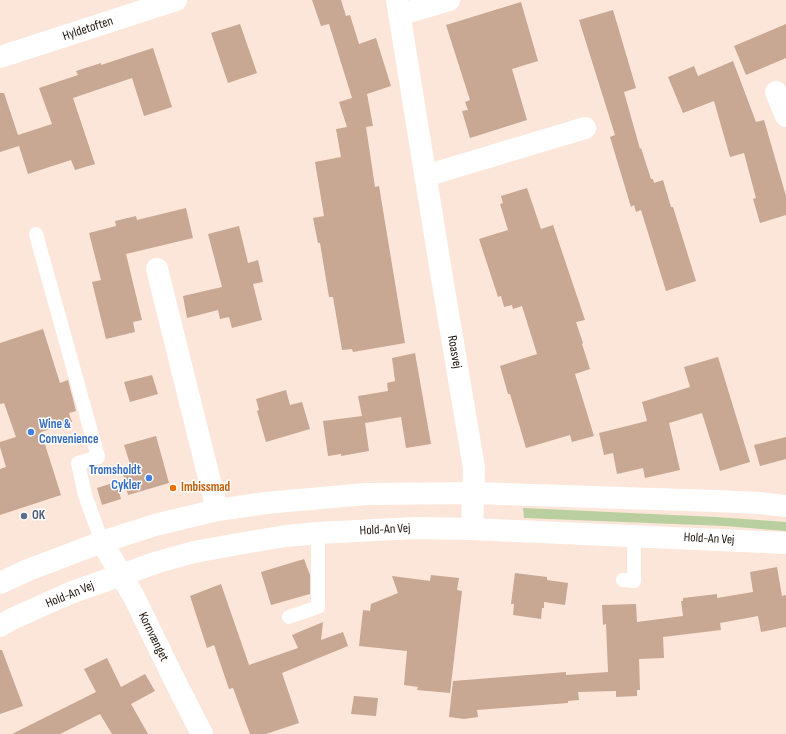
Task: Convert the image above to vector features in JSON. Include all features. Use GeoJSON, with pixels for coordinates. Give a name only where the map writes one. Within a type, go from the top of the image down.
{"type":"FeatureCollection","features":[{"type":"Feature","properties":{"kind":"street","name":"Hyldetoften"},"geometry":{"type":"LineString","coordinates":[[0,57],[176,0]]}},
{"type":"Feature","properties":{"kind":"street","name":"Roasvej"},"geometry":{"type":"LineString","coordinates":[[449,0],[398,7],[474,468],[472,529]]}},
{"type":"Feature","properties":{"kind":"street"},"geometry":{"type":"LineString","coordinates":[[776,92],[786,116]]}},
{"type":"Feature","properties":{"kind":"street"},"geometry":{"type":"LineString","coordinates":[[425,176],[585,128]]}},
{"type":"Feature","properties":{"kind":"street"},"geometry":{"type":"LineString","coordinates":[[158,269],[217,510]]}},
{"type":"Feature","properties":{"kind":"street"},"geometry":{"type":"LineString","coordinates":[[0,582],[102,542],[155,525],[217,510],[266,503],[366,494],[473,493],[715,501],[786,506]]}},
{"type":"Feature","properties":{"kind":"street","name":"Hold-An Vej"},"geometry":{"type":"LineString","coordinates":[[0,626],[12,619],[70,593],[158,562],[194,552],[286,536],[415,528],[472,529],[786,543]]}},
{"type":"Feature","properties":{"kind":"street","name":"Kornvænget"},"geometry":{"type":"LineString","coordinates":[[102,542],[134,597],[202,734]]}},
{"type":"Feature","properties":{"kind":"lane"},"geometry":{"type":"LineString","coordinates":[[36,234],[98,457],[78,463],[85,495],[102,542]]}},
{"type":"Feature","properties":{"kind":"lane"},"geometry":{"type":"LineString","coordinates":[[289,617],[318,607],[318,533]]}},
{"type":"Feature","properties":{"kind":"lane"},"geometry":{"type":"LineString","coordinates":[[623,580],[634,581],[634,536]]}},
{"type":"Feature","properties":{"kind":"green space"},"geometry":{"type":"Polygon","coordinates":[[[523,508],[716,517],[786,522],[786,531],[725,526],[524,518],[523,508]]]}},
{"type":"Feature","properties":{"kind":"building"},"geometry":{"type":"Polygon","coordinates":[[[312,0],[341,0],[346,16],[350,15],[359,44],[376,38],[391,86],[367,94],[373,126],[366,127],[375,187],[379,186],[405,343],[353,352],[352,349],[342,350],[333,297],[329,297],[320,243],[318,243],[313,218],[324,216],[315,162],[341,157],[336,129],[347,127],[339,102],[352,98],[329,24],[321,26],[312,0]]]}},
{"type":"Feature","properties":{"kind":"building"},"geometry":{"type":"Polygon","coordinates":[[[521,2],[538,61],[512,69],[527,120],[470,138],[462,111],[468,110],[465,102],[470,100],[446,25],[521,2]]]}},
{"type":"Feature","properties":{"kind":"building"},"geometry":{"type":"Polygon","coordinates":[[[613,10],[636,88],[624,92],[640,149],[641,148],[651,179],[653,179],[654,183],[663,180],[696,281],[666,291],[641,210],[636,212],[634,205],[631,207],[610,137],[615,135],[579,20],[613,10]]]}},
{"type":"Feature","properties":{"kind":"building"},"geometry":{"type":"Polygon","coordinates":[[[240,24],[257,73],[228,83],[211,33],[240,24]]]}},
{"type":"Feature","properties":{"kind":"building"},"geometry":{"type":"Polygon","coordinates":[[[786,24],[786,58],[746,75],[734,46],[786,24]]]}},
{"type":"Feature","properties":{"kind":"building"},"geometry":{"type":"Polygon","coordinates":[[[153,48],[172,107],[144,116],[132,78],[73,98],[95,164],[75,170],[71,160],[28,174],[19,146],[0,152],[0,93],[4,93],[18,135],[52,124],[39,88],[78,75],[76,71],[101,63],[101,65],[153,48]]]}},
{"type":"Feature","properties":{"kind":"building"},"geometry":{"type":"Polygon","coordinates":[[[733,61],[756,122],[764,120],[786,196],[786,215],[760,223],[753,199],[756,198],[744,153],[730,157],[714,101],[683,113],[668,77],[694,66],[698,76],[733,61]]]}},
{"type":"Feature","properties":{"kind":"building"},"geometry":{"type":"Polygon","coordinates":[[[527,188],[541,229],[553,225],[585,320],[576,322],[590,369],[575,374],[594,436],[572,442],[570,435],[526,448],[500,366],[537,354],[522,306],[513,309],[512,305],[504,307],[501,296],[498,297],[479,239],[508,230],[500,204],[503,203],[501,196],[527,188]]]}},
{"type":"Feature","properties":{"kind":"building"},"geometry":{"type":"Polygon","coordinates":[[[186,208],[193,238],[126,254],[142,320],[133,322],[135,332],[106,339],[92,282],[101,280],[89,233],[116,226],[115,221],[136,216],[137,220],[186,208]]]}},
{"type":"Feature","properties":{"kind":"building"},"geometry":{"type":"Polygon","coordinates":[[[239,226],[248,263],[258,260],[263,282],[253,284],[262,320],[232,328],[229,317],[220,319],[218,310],[187,318],[183,296],[222,287],[208,234],[239,226]]]}},
{"type":"Feature","properties":{"kind":"building"},"geometry":{"type":"Polygon","coordinates":[[[43,329],[60,383],[68,380],[76,411],[69,413],[72,422],[41,432],[61,495],[0,515],[0,469],[6,467],[0,442],[16,437],[4,403],[0,404],[0,343],[43,329]]]}},
{"type":"Feature","properties":{"kind":"building"},"geometry":{"type":"Polygon","coordinates":[[[415,353],[431,444],[406,448],[401,417],[365,423],[369,451],[341,456],[341,454],[328,456],[323,421],[362,416],[358,396],[388,391],[387,383],[395,381],[392,358],[415,353]]]}},
{"type":"Feature","properties":{"kind":"building"},"geometry":{"type":"Polygon","coordinates":[[[718,357],[750,462],[720,471],[702,413],[669,423],[680,470],[645,478],[643,468],[617,474],[613,453],[604,455],[599,433],[647,421],[642,402],[690,387],[684,367],[718,357]]]}},
{"type":"Feature","properties":{"kind":"building"},"geometry":{"type":"Polygon","coordinates":[[[152,375],[158,394],[130,402],[124,382],[152,375]]]}},
{"type":"Feature","properties":{"kind":"building"},"geometry":{"type":"Polygon","coordinates":[[[286,390],[290,405],[302,402],[310,429],[266,442],[257,411],[259,410],[256,399],[286,390]]]}},
{"type":"Feature","properties":{"kind":"building"},"geometry":{"type":"Polygon","coordinates":[[[156,436],[169,483],[128,495],[122,470],[131,467],[124,445],[156,436]]]}},
{"type":"Feature","properties":{"kind":"building"},"geometry":{"type":"Polygon","coordinates":[[[786,437],[786,459],[760,466],[754,445],[786,437]]]}},
{"type":"Feature","properties":{"kind":"building"},"geometry":{"type":"Polygon","coordinates":[[[116,482],[121,499],[102,505],[97,488],[116,482]]]}},
{"type":"Feature","properties":{"kind":"building"},"geometry":{"type":"Polygon","coordinates":[[[304,559],[310,575],[310,594],[271,605],[261,572],[304,559]]]}},
{"type":"Feature","properties":{"kind":"building"},"geometry":{"type":"Polygon","coordinates":[[[777,567],[782,596],[786,595],[786,627],[761,632],[758,616],[720,623],[721,630],[663,637],[664,658],[639,659],[640,690],[637,690],[637,696],[616,697],[616,691],[578,692],[579,700],[568,701],[568,703],[477,710],[478,717],[464,719],[449,717],[453,681],[566,672],[566,675],[608,672],[606,624],[603,625],[602,605],[636,604],[637,622],[683,616],[681,601],[683,601],[683,598],[717,594],[717,598],[753,592],[750,572],[777,567]]]}},
{"type":"Feature","properties":{"kind":"building"},"geometry":{"type":"Polygon","coordinates":[[[515,573],[547,577],[547,580],[568,583],[565,605],[544,602],[541,619],[513,615],[514,604],[511,604],[515,573]]]}},
{"type":"Feature","properties":{"kind":"building"},"geometry":{"type":"Polygon","coordinates":[[[431,575],[459,578],[457,590],[462,591],[450,693],[417,690],[418,687],[404,685],[407,651],[359,646],[363,610],[370,611],[371,604],[398,593],[392,576],[430,581],[431,575]]]}},
{"type":"Feature","properties":{"kind":"building"},"geometry":{"type":"Polygon","coordinates":[[[221,584],[249,665],[298,648],[292,635],[323,622],[321,640],[343,632],[348,646],[282,673],[299,723],[266,734],[250,734],[233,688],[229,689],[214,645],[207,648],[190,596],[221,584]]]}},
{"type":"Feature","properties":{"kind":"building"},"geometry":{"type":"Polygon","coordinates":[[[0,650],[2,650],[23,706],[0,714],[0,650]]]}},
{"type":"Feature","properties":{"kind":"building"},"geometry":{"type":"Polygon","coordinates":[[[107,658],[121,687],[145,674],[155,691],[131,704],[148,734],[112,734],[100,714],[60,734],[12,734],[96,692],[84,669],[107,658]]]}},
{"type":"Feature","properties":{"kind":"building"},"geometry":{"type":"Polygon","coordinates":[[[354,696],[378,698],[376,716],[351,714],[354,696]]]}},
{"type":"Feature","properties":{"kind":"place","name":"Wine & Convenience"},"geometry":{"type":"Point","coordinates":[31,432]}},
{"type":"Feature","properties":{"kind":"place","name":"Tromsholdt Cykler"},"geometry":{"type":"Point","coordinates":[149,478]}},
{"type":"Feature","properties":{"kind":"place","name":"Imbissmad"},"geometry":{"type":"Point","coordinates":[173,488]}},
{"type":"Feature","properties":{"kind":"place","name":"OK"},"geometry":{"type":"Point","coordinates":[24,516]}}]}
